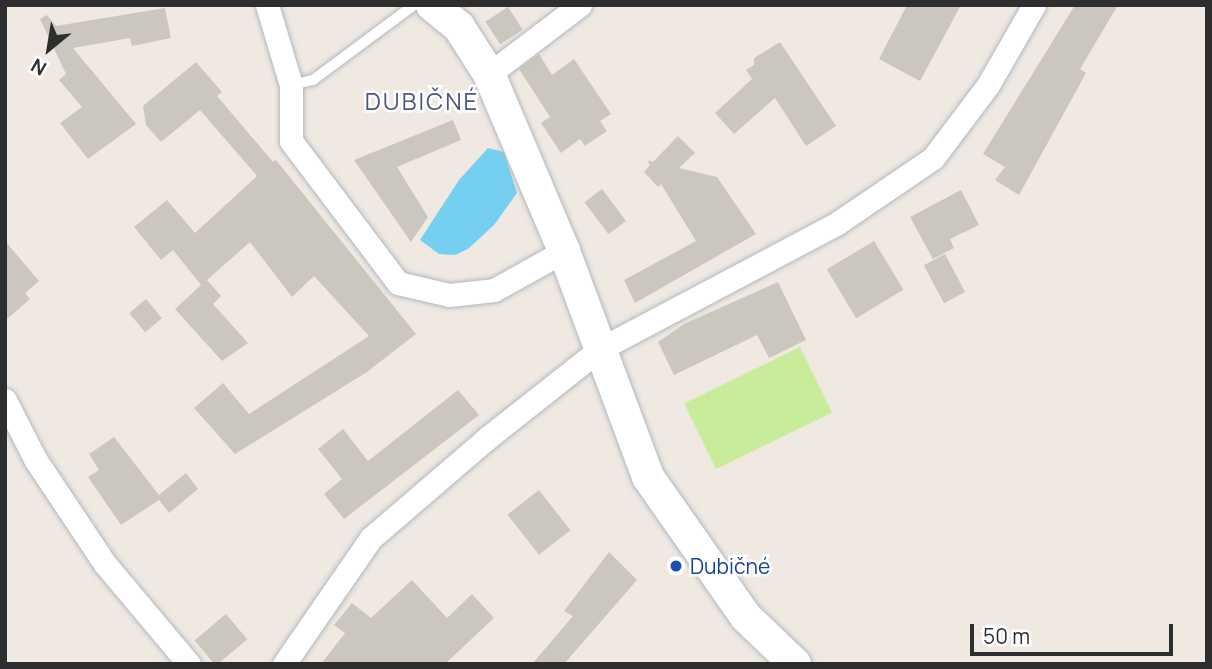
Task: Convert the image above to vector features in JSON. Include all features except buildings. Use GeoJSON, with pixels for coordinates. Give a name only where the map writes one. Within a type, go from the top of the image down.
{"type":"FeatureCollection","features":[{"type":"Feature","properties":{"kind":"street"},"geometry":{"type":"LineString","coordinates":[[267,5],[291,85],[290,141],[398,284],[449,295],[494,290],[564,251]]}},
{"type":"Feature","properties":{"kind":"street"},"geometry":{"type":"LineString","coordinates":[[432,5],[459,27],[489,74],[564,251],[648,477],[746,617],[795,664]]}},
{"type":"Feature","properties":{"kind":"street"},"geometry":{"type":"LineString","coordinates":[[489,74],[580,5]]}},
{"type":"Feature","properties":{"kind":"street"},"geometry":{"type":"LineString","coordinates":[[284,664],[372,538],[486,439],[600,349],[836,225],[933,158],[988,85],[1034,5]]}},
{"type":"Feature","properties":{"kind":"street"},"geometry":{"type":"LineString","coordinates":[[5,400],[35,459],[105,564],[189,664]]}},
{"type":"Feature","properties":{"kind":"lane"},"geometry":{"type":"LineString","coordinates":[[291,85],[313,80],[414,5]]}},
{"type":"Feature","properties":{"kind":"green space"},"geometry":{"type":"Polygon","coordinates":[[[800,347],[832,413],[716,469],[684,404],[800,347]]]}},
{"type":"Feature","properties":{"kind":"water"},"geometry":{"type":"Polygon","coordinates":[[[488,148],[504,152],[517,193],[494,225],[468,249],[455,255],[439,254],[420,240],[459,180],[488,148]]]}},
{"type":"Feature","properties":{"kind":"place","name":"Dubičné"},"geometry":{"type":"Point","coordinates":[676,566]}},
{"type":"Feature","properties":{"kind":"district","name":"DUBIČNÉ"},"geometry":{"type":"Point","coordinates":[422,101]}}]}
